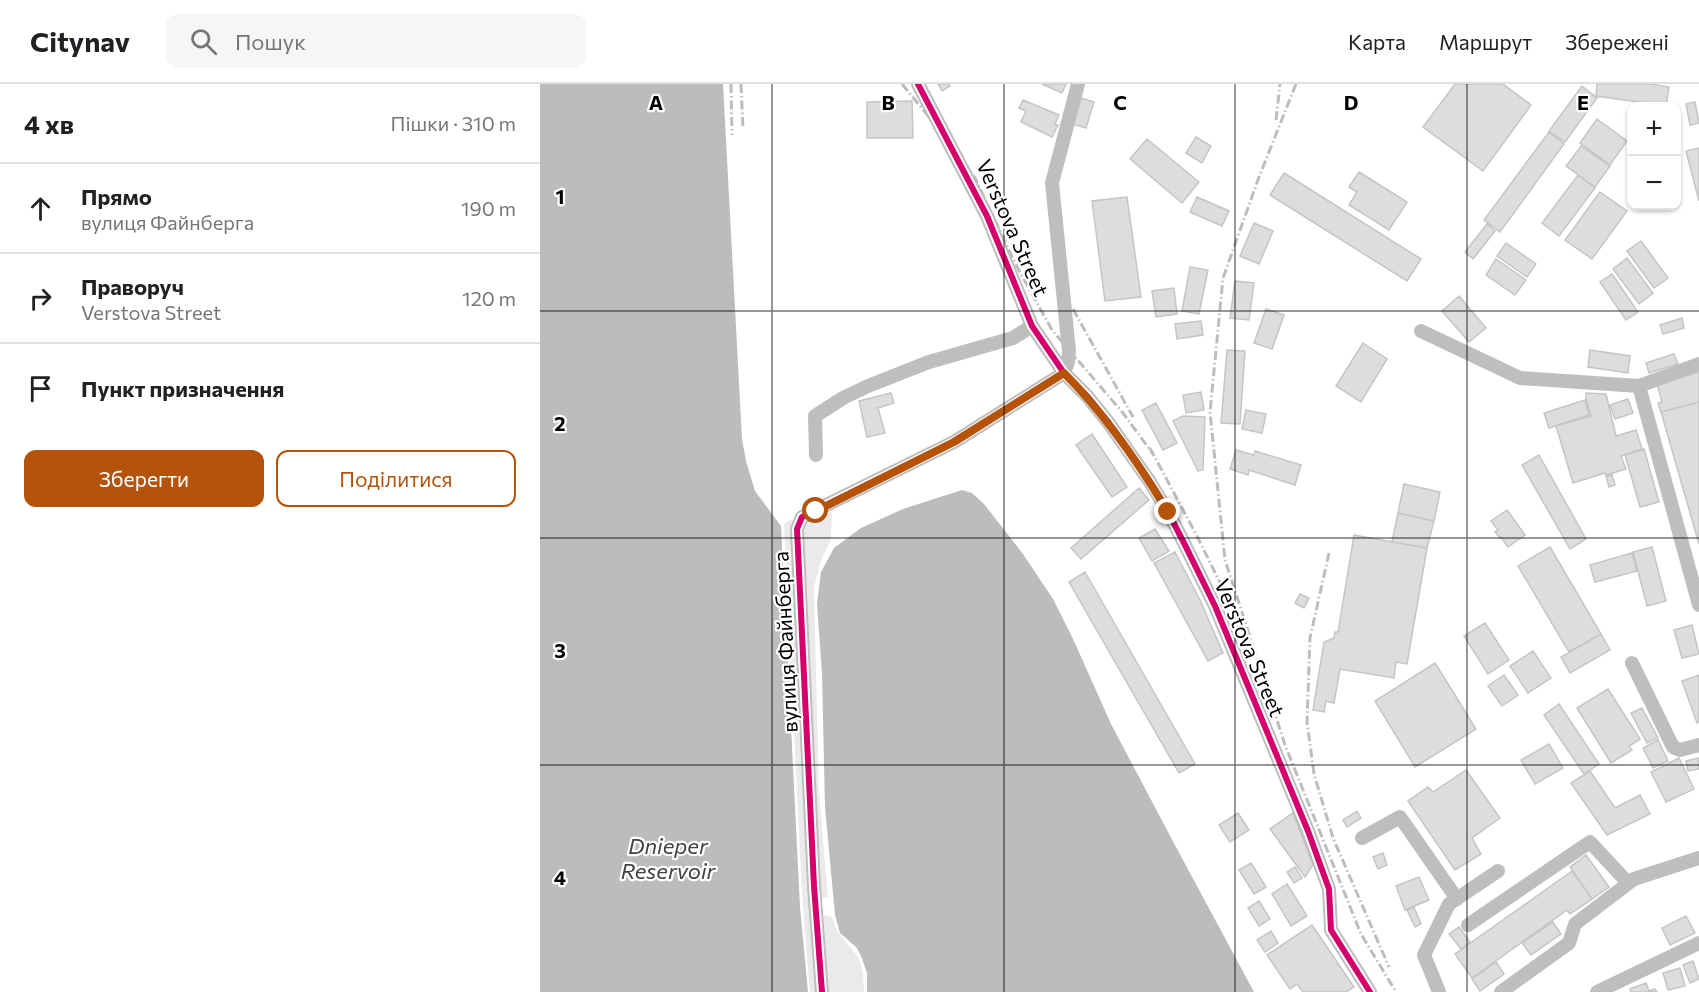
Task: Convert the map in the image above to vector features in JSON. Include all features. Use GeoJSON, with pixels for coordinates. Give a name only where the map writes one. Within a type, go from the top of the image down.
{"type":"FeatureCollection","features":[{"type":"Feature","properties":{"kind":"street","name":"Verstova Street"},"geometry":{"type":"LineString","coordinates":[[918,84],[987,216],[1032,326],[1064,373],[1108,422],[1150,482],[1184,543],[1215,606],[1308,831],[1329,889],[1331,930],[1370,992]]}},
{"type":"Feature","properties":{"kind":"street"},"geometry":{"type":"LineString","coordinates":[[1064,373],[1069,351],[1052,183],[1078,84]]}},
{"type":"Feature","properties":{"kind":"street"},"geometry":{"type":"LineString","coordinates":[[816,455],[815,416],[843,398],[929,362],[1013,338],[1032,326]]}},
{"type":"Feature","properties":{"kind":"street"},"geometry":{"type":"LineString","coordinates":[[1421,331],[1520,378],[1639,386],[1699,364]]}},
{"type":"Feature","properties":{"kind":"street","name":"вулиця Файнберга"},"geometry":{"type":"LineString","coordinates":[[822,992],[814,886],[797,529],[802,517],[954,442],[1064,373]]}},
{"type":"Feature","properties":{"kind":"street"},"geometry":{"type":"LineString","coordinates":[[1639,386],[1699,605]]}},
{"type":"Feature","properties":{"kind":"street"},"geometry":{"type":"LineString","coordinates":[[1632,663],[1673,747],[1680,750],[1699,745]]}},
{"type":"Feature","properties":{"kind":"street"},"geometry":{"type":"LineString","coordinates":[[1362,838],[1400,817],[1456,899]]}},
{"type":"Feature","properties":{"kind":"street"},"geometry":{"type":"LineString","coordinates":[[1468,925],[1590,842],[1628,883]]}},
{"type":"Feature","properties":{"kind":"street"},"geometry":{"type":"LineString","coordinates":[[1501,992],[1569,944],[1575,924],[1628,883],[1699,858]]}},
{"type":"Feature","properties":{"kind":"street"},"geometry":{"type":"LineString","coordinates":[[1439,992],[1424,955],[1449,904],[1498,871]]}},
{"type":"Feature","properties":{"kind":"street"},"geometry":{"type":"LineString","coordinates":[[1597,992],[1699,944]]}},
{"type":"Feature","properties":{"kind":"shaded area"},"geometry":{"type":"Polygon","coordinates":[[[832,512],[831,540],[822,557],[814,587],[819,793],[828,897],[822,899],[819,883],[803,536],[807,521],[832,512]]]}},
{"type":"Feature","properties":{"kind":"shaded area"},"geometry":{"type":"Polygon","coordinates":[[[791,519],[795,524],[821,992],[810,992],[802,893],[784,524],[791,519]]]}},
{"type":"Feature","properties":{"kind":"shaded area"},"geometry":{"type":"Polygon","coordinates":[[[826,915],[832,917],[837,931],[859,958],[864,992],[827,992],[821,917],[826,915]]]}},
{"type":"Feature","properties":{"kind":"water","name":"Dnieper Reservoir"},"geometry":{"type":"Polygon","coordinates":[[[540,84],[723,84],[742,439],[755,491],[781,526],[800,907],[808,992],[540,992],[540,84]]]}},
{"type":"Feature","properties":{"kind":"water"},"geometry":{"type":"Polygon","coordinates":[[[962,490],[972,493],[984,504],[1023,554],[1053,599],[1111,724],[1254,992],[867,992],[867,973],[861,956],[857,948],[840,933],[835,915],[825,807],[822,673],[817,604],[821,572],[834,548],[861,528],[903,509],[962,490]]]}},
{"type":"Feature","properties":{"kind":"building"},"geometry":{"type":"Polygon","coordinates":[[[938,84],[949,84],[950,86],[942,91],[938,84]]]}},
{"type":"Feature","properties":{"kind":"building"},"geometry":{"type":"Polygon","coordinates":[[[1042,84],[1066,84],[1062,93],[1042,84]]]}},
{"type":"Feature","properties":{"kind":"building"},"geometry":{"type":"Polygon","coordinates":[[[1455,84],[1503,84],[1531,105],[1483,171],[1423,127],[1455,84]]]}},
{"type":"Feature","properties":{"kind":"building"},"geometry":{"type":"Polygon","coordinates":[[[1597,84],[1651,84],[1669,87],[1667,102],[1638,102],[1596,96],[1597,84]]]}},
{"type":"Feature","properties":{"kind":"building"},"geometry":{"type":"Polygon","coordinates":[[[1582,86],[1597,98],[1565,142],[1549,131],[1582,86]]]}},
{"type":"Feature","properties":{"kind":"building"},"geometry":{"type":"Polygon","coordinates":[[[1081,98],[1094,102],[1086,128],[1073,124],[1081,98]]]}},
{"type":"Feature","properties":{"kind":"building"},"geometry":{"type":"Polygon","coordinates":[[[1023,100],[1059,115],[1055,124],[1058,125],[1052,137],[1021,122],[1026,111],[1019,108],[1023,100]]]}},
{"type":"Feature","properties":{"kind":"building"},"geometry":{"type":"Polygon","coordinates":[[[912,101],[913,138],[867,138],[867,102],[912,101]]]}},
{"type":"Feature","properties":{"kind":"building"},"geometry":{"type":"Polygon","coordinates":[[[1695,102],[1699,123],[1690,125],[1686,104],[1695,102]]]}},
{"type":"Feature","properties":{"kind":"building"},"geometry":{"type":"Polygon","coordinates":[[[1597,119],[1627,141],[1610,165],[1580,143],[1597,119]]]}},
{"type":"Feature","properties":{"kind":"building"},"geometry":{"type":"Polygon","coordinates":[[[1549,132],[1564,144],[1500,232],[1484,220],[1549,132]]]}},
{"type":"Feature","properties":{"kind":"building"},"geometry":{"type":"Polygon","coordinates":[[[1196,137],[1211,146],[1202,163],[1186,153],[1196,137]]]}},
{"type":"Feature","properties":{"kind":"building"},"geometry":{"type":"Polygon","coordinates":[[[1147,139],[1199,182],[1182,203],[1130,159],[1147,139]]]}},
{"type":"Feature","properties":{"kind":"building"},"geometry":{"type":"Polygon","coordinates":[[[1581,146],[1610,166],[1595,187],[1566,166],[1581,146]]]}},
{"type":"Feature","properties":{"kind":"building"},"geometry":{"type":"Polygon","coordinates":[[[1699,148],[1699,201],[1686,151],[1699,148]]]}},
{"type":"Feature","properties":{"kind":"building"},"geometry":{"type":"Polygon","coordinates":[[[1359,172],[1407,202],[1389,230],[1349,205],[1357,192],[1349,187],[1359,172]]]}},
{"type":"Feature","properties":{"kind":"building"},"geometry":{"type":"Polygon","coordinates":[[[1284,173],[1421,259],[1407,281],[1270,195],[1284,173]]]}},
{"type":"Feature","properties":{"kind":"building"},"geometry":{"type":"Polygon","coordinates":[[[1578,175],[1595,188],[1559,236],[1542,223],[1578,175]]]}},
{"type":"Feature","properties":{"kind":"building"},"geometry":{"type":"Polygon","coordinates":[[[1600,192],[1627,211],[1592,259],[1565,240],[1600,192]]]}},
{"type":"Feature","properties":{"kind":"building"},"geometry":{"type":"Polygon","coordinates":[[[1127,197],[1141,297],[1105,301],[1092,201],[1127,197]]]}},
{"type":"Feature","properties":{"kind":"building"},"geometry":{"type":"Polygon","coordinates":[[[1197,197],[1229,211],[1222,226],[1190,212],[1197,197]]]}},
{"type":"Feature","properties":{"kind":"building"},"geometry":{"type":"Polygon","coordinates":[[[1254,223],[1273,231],[1259,264],[1240,256],[1254,223]]]}},
{"type":"Feature","properties":{"kind":"building"},"geometry":{"type":"Polygon","coordinates":[[[1487,224],[1495,231],[1473,259],[1465,252],[1487,224]]]}},
{"type":"Feature","properties":{"kind":"building"},"geometry":{"type":"Polygon","coordinates":[[[1641,241],[1668,278],[1654,288],[1627,251],[1641,241]]]}},
{"type":"Feature","properties":{"kind":"building"},"geometry":{"type":"Polygon","coordinates":[[[1506,243],[1536,264],[1527,277],[1497,256],[1506,243]]]}},
{"type":"Feature","properties":{"kind":"building"},"geometry":{"type":"Polygon","coordinates":[[[1627,258],[1653,293],[1639,304],[1613,269],[1627,258]]]}},
{"type":"Feature","properties":{"kind":"building"},"geometry":{"type":"Polygon","coordinates":[[[1496,259],[1526,280],[1515,295],[1486,275],[1496,259]]]}},
{"type":"Feature","properties":{"kind":"building"},"geometry":{"type":"Polygon","coordinates":[[[1190,267],[1208,270],[1199,314],[1182,311],[1190,267]]]}},
{"type":"Feature","properties":{"kind":"building"},"geometry":{"type":"Polygon","coordinates":[[[1612,274],[1638,312],[1626,320],[1600,282],[1612,274]]]}},
{"type":"Feature","properties":{"kind":"building"},"geometry":{"type":"Polygon","coordinates":[[[1235,281],[1254,283],[1249,320],[1230,318],[1235,281]]]}},
{"type":"Feature","properties":{"kind":"building"},"geometry":{"type":"Polygon","coordinates":[[[1174,288],[1177,314],[1156,317],[1152,291],[1174,288]]]}},
{"type":"Feature","properties":{"kind":"building"},"geometry":{"type":"Polygon","coordinates":[[[1459,296],[1486,328],[1469,342],[1442,311],[1459,296]]]}},
{"type":"Feature","properties":{"kind":"building"},"geometry":{"type":"Polygon","coordinates":[[[1266,309],[1284,315],[1272,349],[1254,343],[1266,309]]]}},
{"type":"Feature","properties":{"kind":"building"},"geometry":{"type":"Polygon","coordinates":[[[1682,318],[1684,328],[1663,334],[1660,325],[1682,318]]]}},
{"type":"Feature","properties":{"kind":"building"},"geometry":{"type":"Polygon","coordinates":[[[1201,321],[1203,335],[1177,339],[1175,324],[1201,321]]]}},
{"type":"Feature","properties":{"kind":"building"},"geometry":{"type":"Polygon","coordinates":[[[1363,343],[1387,359],[1361,402],[1336,386],[1363,343]]]}},
{"type":"Feature","properties":{"kind":"building"},"geometry":{"type":"Polygon","coordinates":[[[1227,350],[1245,351],[1240,424],[1221,423],[1227,350]]]}},
{"type":"Feature","properties":{"kind":"building"},"geometry":{"type":"Polygon","coordinates":[[[1590,350],[1630,356],[1628,373],[1588,367],[1590,350]]]}},
{"type":"Feature","properties":{"kind":"building"},"geometry":{"type":"Polygon","coordinates":[[[1674,354],[1678,364],[1649,373],[1646,363],[1674,354]]]}},
{"type":"Feature","properties":{"kind":"building"},"geometry":{"type":"Polygon","coordinates":[[[1699,372],[1699,402],[1661,412],[1658,403],[1662,402],[1657,384],[1699,372]]]}},
{"type":"Feature","properties":{"kind":"building"},"geometry":{"type":"Polygon","coordinates":[[[1201,392],[1204,410],[1186,413],[1183,395],[1201,392]]]}},
{"type":"Feature","properties":{"kind":"building"},"geometry":{"type":"Polygon","coordinates":[[[891,393],[894,403],[878,408],[885,433],[867,437],[859,401],[891,393]]]}},
{"type":"Feature","properties":{"kind":"building"},"geometry":{"type":"Polygon","coordinates":[[[1586,393],[1606,394],[1616,436],[1636,430],[1642,449],[1621,456],[1626,469],[1573,483],[1556,426],[1591,416],[1586,393]]]}},
{"type":"Feature","properties":{"kind":"building"},"geometry":{"type":"Polygon","coordinates":[[[1628,399],[1633,413],[1615,419],[1610,405],[1628,399]]]}},
{"type":"Feature","properties":{"kind":"building"},"geometry":{"type":"Polygon","coordinates":[[[1585,400],[1589,415],[1549,428],[1544,413],[1585,400]]]}},
{"type":"Feature","properties":{"kind":"building"},"geometry":{"type":"Polygon","coordinates":[[[1699,402],[1699,544],[1661,412],[1699,402]]]}},
{"type":"Feature","properties":{"kind":"building"},"geometry":{"type":"Polygon","coordinates":[[[1156,403],[1177,443],[1163,450],[1142,410],[1156,403]]]}},
{"type":"Feature","properties":{"kind":"building"},"geometry":{"type":"Polygon","coordinates":[[[1246,410],[1266,414],[1262,433],[1242,429],[1246,410]]]}},
{"type":"Feature","properties":{"kind":"building"},"geometry":{"type":"Polygon","coordinates":[[[1183,416],[1205,417],[1203,470],[1198,471],[1173,421],[1183,416]]]}},
{"type":"Feature","properties":{"kind":"building"},"geometry":{"type":"Polygon","coordinates":[[[1092,434],[1127,487],[1112,497],[1076,445],[1092,434]]]}},
{"type":"Feature","properties":{"kind":"building"},"geometry":{"type":"Polygon","coordinates":[[[1644,449],[1659,502],[1640,507],[1625,455],[1644,449]]]}},
{"type":"Feature","properties":{"kind":"building"},"geometry":{"type":"Polygon","coordinates":[[[1236,450],[1254,455],[1255,451],[1301,465],[1295,485],[1249,470],[1248,475],[1230,469],[1236,450]]]}},
{"type":"Feature","properties":{"kind":"building"},"geometry":{"type":"Polygon","coordinates":[[[1539,455],[1586,539],[1570,549],[1522,465],[1539,455]]]}},
{"type":"Feature","properties":{"kind":"building"},"geometry":{"type":"Polygon","coordinates":[[[1612,475],[1615,485],[1609,487],[1606,476],[1612,475]]]}},
{"type":"Feature","properties":{"kind":"building"},"geometry":{"type":"Polygon","coordinates":[[[1404,484],[1440,492],[1434,521],[1398,513],[1404,484]]]}},
{"type":"Feature","properties":{"kind":"building"},"geometry":{"type":"Polygon","coordinates":[[[1139,488],[1149,500],[1081,559],[1071,548],[1139,488]]]}},
{"type":"Feature","properties":{"kind":"building"},"geometry":{"type":"Polygon","coordinates":[[[1507,510],[1525,535],[1508,547],[1495,532],[1498,530],[1491,521],[1507,510]]]}},
{"type":"Feature","properties":{"kind":"building"},"geometry":{"type":"Polygon","coordinates":[[[1398,513],[1434,521],[1427,548],[1392,542],[1398,513]]]}},
{"type":"Feature","properties":{"kind":"building"},"geometry":{"type":"Polygon","coordinates":[[[1155,529],[1169,551],[1152,561],[1139,538],[1155,529]]]}},
{"type":"Feature","properties":{"kind":"building"},"geometry":{"type":"Polygon","coordinates":[[[1354,535],[1427,548],[1407,664],[1396,662],[1394,678],[1340,669],[1334,703],[1326,701],[1324,712],[1313,710],[1324,642],[1334,638],[1335,632],[1338,632],[1354,535]]]}},
{"type":"Feature","properties":{"kind":"building"},"geometry":{"type":"Polygon","coordinates":[[[1550,547],[1601,634],[1569,652],[1518,566],[1550,547]]]}},
{"type":"Feature","properties":{"kind":"building"},"geometry":{"type":"Polygon","coordinates":[[[1652,547],[1666,601],[1647,606],[1633,552],[1652,547]]]}},
{"type":"Feature","properties":{"kind":"building"},"geometry":{"type":"Polygon","coordinates":[[[1175,552],[1200,600],[1223,653],[1208,661],[1154,563],[1175,552]]]}},
{"type":"Feature","properties":{"kind":"building"},"geometry":{"type":"Polygon","coordinates":[[[1632,553],[1637,571],[1595,582],[1590,565],[1632,553]]]}},
{"type":"Feature","properties":{"kind":"building"},"geometry":{"type":"Polygon","coordinates":[[[1085,572],[1195,764],[1179,773],[1069,582],[1085,572]]]}},
{"type":"Feature","properties":{"kind":"building"},"geometry":{"type":"Polygon","coordinates":[[[1300,594],[1309,598],[1304,608],[1295,603],[1300,594]]]}},
{"type":"Feature","properties":{"kind":"building"},"geometry":{"type":"Polygon","coordinates":[[[1485,623],[1509,660],[1488,674],[1464,636],[1485,623]]]}},
{"type":"Feature","properties":{"kind":"building"},"geometry":{"type":"Polygon","coordinates":[[[1692,625],[1699,654],[1682,658],[1674,630],[1692,625]]]}},
{"type":"Feature","properties":{"kind":"building"},"geometry":{"type":"Polygon","coordinates":[[[1601,634],[1610,650],[1570,673],[1561,657],[1601,634]]]}},
{"type":"Feature","properties":{"kind":"building"},"geometry":{"type":"Polygon","coordinates":[[[1533,651],[1551,678],[1528,693],[1510,666],[1533,651]]]}},
{"type":"Feature","properties":{"kind":"building"},"geometry":{"type":"Polygon","coordinates":[[[1435,663],[1476,729],[1415,767],[1375,701],[1435,663]]]}},
{"type":"Feature","properties":{"kind":"building"},"geometry":{"type":"Polygon","coordinates":[[[1504,675],[1518,695],[1502,706],[1488,686],[1504,675]]]}},
{"type":"Feature","properties":{"kind":"building"},"geometry":{"type":"Polygon","coordinates":[[[1699,675],[1699,722],[1697,723],[1682,681],[1699,675]]]}},
{"type":"Feature","properties":{"kind":"building"},"geometry":{"type":"Polygon","coordinates":[[[1608,689],[1640,739],[1629,746],[1632,750],[1611,763],[1577,708],[1608,689]]]}},
{"type":"Feature","properties":{"kind":"building"},"geometry":{"type":"Polygon","coordinates":[[[1559,704],[1599,764],[1584,774],[1544,715],[1559,704]]]}},
{"type":"Feature","properties":{"kind":"building"},"geometry":{"type":"Polygon","coordinates":[[[1642,708],[1658,738],[1647,743],[1631,713],[1642,708]]]}},
{"type":"Feature","properties":{"kind":"building"},"geometry":{"type":"Polygon","coordinates":[[[1658,740],[1668,761],[1653,768],[1643,748],[1658,740]]]}},
{"type":"Feature","properties":{"kind":"building"},"geometry":{"type":"Polygon","coordinates":[[[1549,744],[1563,768],[1535,784],[1521,760],[1549,744]]]}},
{"type":"Feature","properties":{"kind":"building"},"geometry":{"type":"Polygon","coordinates":[[[1679,758],[1694,789],[1666,802],[1651,772],[1679,758]]]}},
{"type":"Feature","properties":{"kind":"building"},"geometry":{"type":"Polygon","coordinates":[[[1698,758],[1699,769],[1688,771],[1686,761],[1698,758]]]}},
{"type":"Feature","properties":{"kind":"building"},"geometry":{"type":"Polygon","coordinates":[[[1466,770],[1500,818],[1472,838],[1481,854],[1455,870],[1408,801],[1428,787],[1433,792],[1466,770]]]}},
{"type":"Feature","properties":{"kind":"building"},"geometry":{"type":"Polygon","coordinates":[[[1590,771],[1615,808],[1640,795],[1650,814],[1607,835],[1571,783],[1590,771]]]}},
{"type":"Feature","properties":{"kind":"building"},"geometry":{"type":"Polygon","coordinates":[[[1357,811],[1361,818],[1347,827],[1343,820],[1357,811]]]}},
{"type":"Feature","properties":{"kind":"building"},"geometry":{"type":"Polygon","coordinates":[[[1238,813],[1249,830],[1230,842],[1219,825],[1238,813]]]}},
{"type":"Feature","properties":{"kind":"building"},"geometry":{"type":"Polygon","coordinates":[[[1293,813],[1313,865],[1305,877],[1270,829],[1293,813]]]}},
{"type":"Feature","properties":{"kind":"building"},"geometry":{"type":"Polygon","coordinates":[[[1383,853],[1387,865],[1378,869],[1373,857],[1383,853]]]}},
{"type":"Feature","properties":{"kind":"building"},"geometry":{"type":"Polygon","coordinates":[[[1586,855],[1609,887],[1592,899],[1570,867],[1586,855]]]}},
{"type":"Feature","properties":{"kind":"building"},"geometry":{"type":"Polygon","coordinates":[[[1251,863],[1266,887],[1254,894],[1239,870],[1251,863]]]}},
{"type":"Feature","properties":{"kind":"building"},"geometry":{"type":"Polygon","coordinates":[[[1295,867],[1302,878],[1294,883],[1287,872],[1295,867]]]}},
{"type":"Feature","properties":{"kind":"building"},"geometry":{"type":"Polygon","coordinates":[[[1572,871],[1592,899],[1570,914],[1567,910],[1472,978],[1455,954],[1572,871]]]}},
{"type":"Feature","properties":{"kind":"building"},"geometry":{"type":"Polygon","coordinates":[[[1419,877],[1429,900],[1405,910],[1396,886],[1419,877]]]}},
{"type":"Feature","properties":{"kind":"building"},"geometry":{"type":"Polygon","coordinates":[[[1287,884],[1307,916],[1291,926],[1272,894],[1287,884]]]}},
{"type":"Feature","properties":{"kind":"building"},"geometry":{"type":"Polygon","coordinates":[[[1259,901],[1270,919],[1259,926],[1248,908],[1259,901]]]}},
{"type":"Feature","properties":{"kind":"building"},"geometry":{"type":"Polygon","coordinates":[[[1414,907],[1421,924],[1415,927],[1407,910],[1414,907]]]}},
{"type":"Feature","properties":{"kind":"building"},"geometry":{"type":"Polygon","coordinates":[[[1686,916],[1695,933],[1670,945],[1662,928],[1686,916]]]}},
{"type":"Feature","properties":{"kind":"building"},"geometry":{"type":"Polygon","coordinates":[[[1553,922],[1561,934],[1531,955],[1522,943],[1553,922]]]}},
{"type":"Feature","properties":{"kind":"building"},"geometry":{"type":"Polygon","coordinates":[[[1312,925],[1354,987],[1346,992],[1303,992],[1297,984],[1290,989],[1267,955],[1312,925]]]}},
{"type":"Feature","properties":{"kind":"building"},"geometry":{"type":"Polygon","coordinates":[[[1459,927],[1470,942],[1461,949],[1449,934],[1459,927]]]}},
{"type":"Feature","properties":{"kind":"building"},"geometry":{"type":"Polygon","coordinates":[[[1271,931],[1278,943],[1265,952],[1257,940],[1271,931]]]}},
{"type":"Feature","properties":{"kind":"building"},"geometry":{"type":"Polygon","coordinates":[[[1693,961],[1699,979],[1690,983],[1683,965],[1693,961]]]}},
{"type":"Feature","properties":{"kind":"building"},"geometry":{"type":"Polygon","coordinates":[[[1496,962],[1504,974],[1480,991],[1472,979],[1496,962]]]}},
{"type":"Feature","properties":{"kind":"building"},"geometry":{"type":"Polygon","coordinates":[[[1680,968],[1685,986],[1668,990],[1663,973],[1680,968]]]}},
{"type":"Feature","properties":{"kind":"building"},"geometry":{"type":"Polygon","coordinates":[[[1646,983],[1649,991],[1655,989],[1657,992],[1631,992],[1630,989],[1646,983]]]}},
{"type":"Feature","properties":{"kind":"railway"},"geometry":{"type":"LineString","coordinates":[[731,84],[732,135]]}},
{"type":"Feature","properties":{"kind":"railway"},"geometry":{"type":"LineString","coordinates":[[741,84],[743,129]]}},
{"type":"Feature","properties":{"kind":"railway"},"geometry":{"type":"LineString","coordinates":[[902,84],[975,178],[1016,265],[1052,330],[1123,413],[1153,454]]}},
{"type":"Feature","properties":{"kind":"railway"},"geometry":{"type":"LineString","coordinates":[[1276,120],[1280,84]]}},
{"type":"Feature","properties":{"kind":"railway"},"geometry":{"type":"LineString","coordinates":[[1296,84],[1259,177],[1223,278],[1210,412],[1225,560],[1285,745],[1361,934],[1396,992]]}},
{"type":"Feature","properties":{"kind":"railway"},"geometry":{"type":"LineString","coordinates":[[1073,309],[1133,417]]}},
{"type":"Feature","properties":{"kind":"railway"},"geometry":{"type":"LineString","coordinates":[[1150,448],[1234,611]]}},
{"type":"Feature","properties":{"kind":"railway"},"geometry":{"type":"LineString","coordinates":[[1329,553],[1310,638],[1307,722],[1314,774],[1333,838],[1389,967]]}},
{"type":"Feature","properties":{"kind":"cycle path"},"geometry":{"type":"LineString","coordinates":[[918,84],[987,216],[1032,326],[1064,373],[1108,422],[1150,482],[1184,543],[1215,606],[1308,831],[1329,889],[1331,930],[1370,992]]}},
{"type":"Feature","properties":{"kind":"cycle path"},"geometry":{"type":"LineString","coordinates":[[822,992],[814,886],[797,529],[802,517],[954,442],[1064,373]]}},
{"type":"Feature","properties":{"kind":"route"},"geometry":{"type":"LineString","coordinates":[[816,511],[954,442],[1064,373],[1108,422],[1168,512]]}}]}
